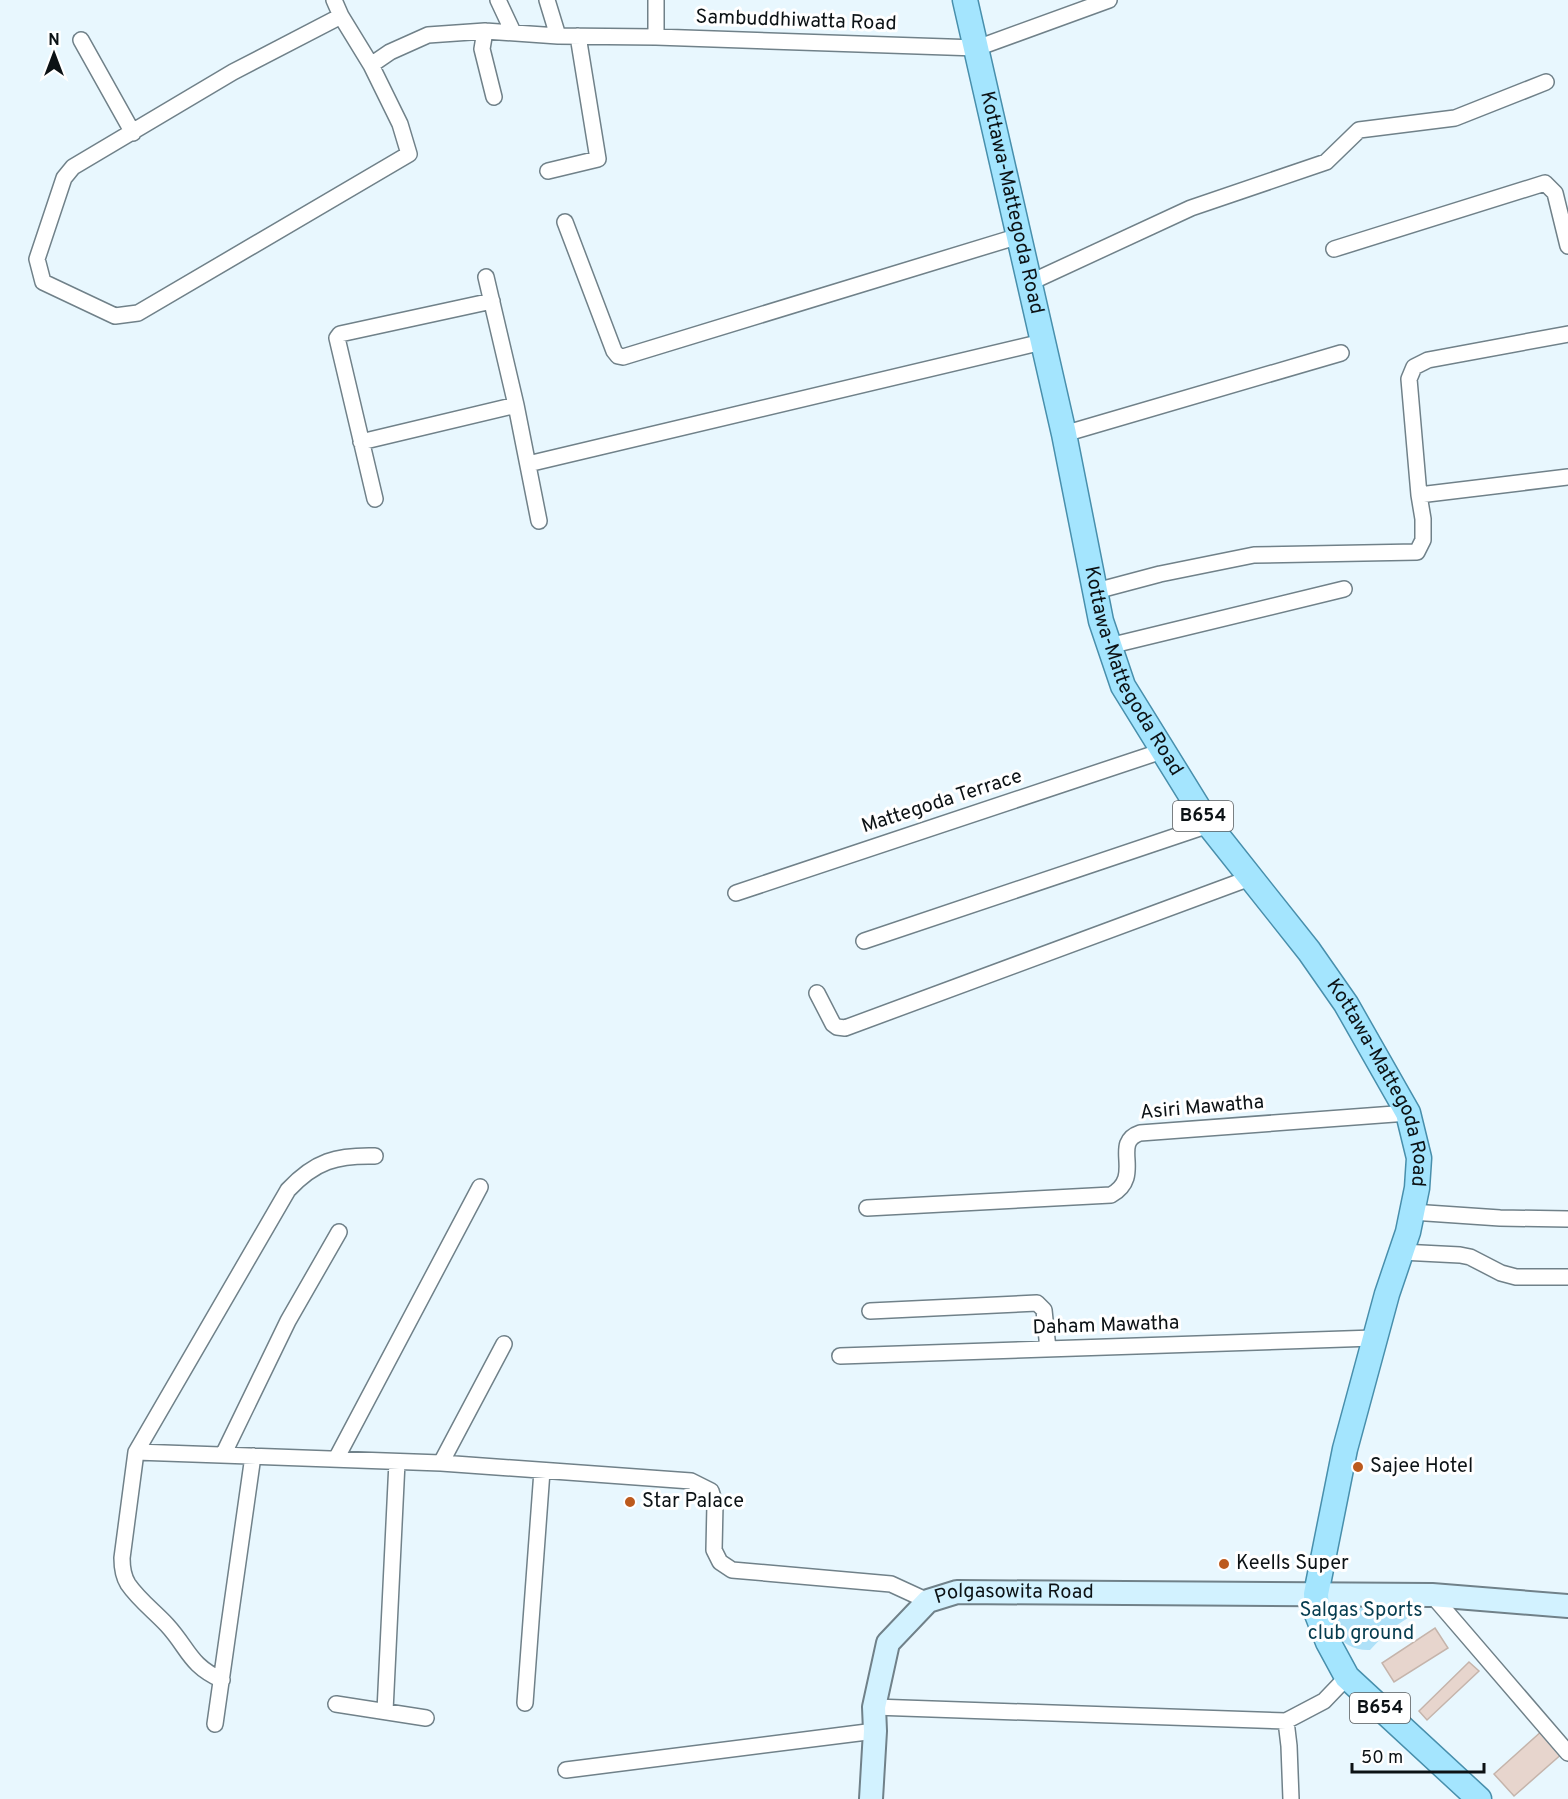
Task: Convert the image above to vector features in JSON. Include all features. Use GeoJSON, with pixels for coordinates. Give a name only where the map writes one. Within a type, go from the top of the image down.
{"type":"FeatureCollection","features":[{"type":"Feature","properties":{"kind":"main road","name":"Kottawa-Mattegoda Road"},"geometry":{"type":"LineString","coordinates":[[964,0],[977,48],[1064,434],[1108,646],[1124,686],[1209,825],[1309,951],[1346,1004],[1408,1113],[1419,1158],[1417,1188],[1408,1232],[1374,1338],[1345,1449],[1316,1594]]}},
{"type":"Feature","properties":{"kind":"main road","name":"B654"},"geometry":{"type":"LineString","coordinates":[[1316,1594],[1320,1623],[1347,1677],[1479,1799]]}},
{"type":"Feature","properties":{"kind":"street"},"geometry":{"type":"LineString","coordinates":[[334,0],[400,124],[409,154],[138,313],[115,316],[43,282],[36,259],[64,178],[72,167],[233,72],[341,16]]}},
{"type":"Feature","properties":{"kind":"street"},"geometry":{"type":"LineString","coordinates":[[498,0],[513,32]]}},
{"type":"Feature","properties":{"kind":"street"},"geometry":{"type":"LineString","coordinates":[[548,0],[558,36]]}},
{"type":"Feature","properties":{"kind":"street"},"geometry":{"type":"LineString","coordinates":[[656,0],[656,37]]}},
{"type":"Feature","properties":{"kind":"street"},"geometry":{"type":"LineString","coordinates":[[977,48],[1109,0]]}},
{"type":"Feature","properties":{"kind":"street"},"geometry":{"type":"LineString","coordinates":[[485,31],[482,49],[494,97]]}},
{"type":"Feature","properties":{"kind":"street","name":"Sambuddhiwatta Road"},"geometry":{"type":"LineString","coordinates":[[370,65],[390,52],[428,35],[485,31],[558,36],[656,37],[977,48]]}},
{"type":"Feature","properties":{"kind":"street"},"geometry":{"type":"LineString","coordinates":[[548,171],[598,159],[578,36]]}},
{"type":"Feature","properties":{"kind":"street"},"geometry":{"type":"LineString","coordinates":[[81,40],[133,133]]}},
{"type":"Feature","properties":{"kind":"street"},"geometry":{"type":"LineString","coordinates":[[1029,283],[1191,208],[1326,162],[1359,130],[1455,118],[1546,82]]}},
{"type":"Feature","properties":{"kind":"street"},"geometry":{"type":"LineString","coordinates":[[1334,249],[1545,183],[1555,193],[1568,246]]}},
{"type":"Feature","properties":{"kind":"street"},"geometry":{"type":"LineString","coordinates":[[565,222],[614,351],[618,356],[623,357],[1019,236]]}},
{"type":"Feature","properties":{"kind":"street"},"geometry":{"type":"LineString","coordinates":[[486,277],[516,405],[539,521]]}},
{"type":"Feature","properties":{"kind":"street"},"geometry":{"type":"LineString","coordinates":[[375,500],[336,342],[340,334],[492,301]]}},
{"type":"Feature","properties":{"kind":"street"},"geometry":{"type":"LineString","coordinates":[[1096,591],[1160,574],[1254,555],[1416,552],[1423,540],[1423,519],[1409,379],[1414,367],[1428,360],[1568,334]]}},
{"type":"Feature","properties":{"kind":"street"},"geometry":{"type":"LineString","coordinates":[[528,464],[1042,342]]}},
{"type":"Feature","properties":{"kind":"street"},"geometry":{"type":"LineString","coordinates":[[1064,434],[1341,353]]}},
{"type":"Feature","properties":{"kind":"street"},"geometry":{"type":"LineString","coordinates":[[361,442],[516,405]]}},
{"type":"Feature","properties":{"kind":"street"},"geometry":{"type":"LineString","coordinates":[[1419,495],[1568,477]]}},
{"type":"Feature","properties":{"kind":"street"},"geometry":{"type":"LineString","coordinates":[[1108,646],[1344,589]]}},
{"type":"Feature","properties":{"kind":"street","name":"Mattegoda Terrace"},"geometry":{"type":"LineString","coordinates":[[736,892],[1162,751]]}},
{"type":"Feature","properties":{"kind":"street"},"geometry":{"type":"LineString","coordinates":[[864,941],[1209,825]]}},
{"type":"Feature","properties":{"kind":"street"},"geometry":{"type":"LineString","coordinates":[[817,993],[833,1024],[845,1028],[1250,878]]}},
{"type":"Feature","properties":{"kind":"street","name":"Asiri Mawatha"},"geometry":{"type":"LineString","coordinates":[[867,1208],[1111,1195],[1125,1185],[1127,1146],[1133,1135],[1140,1133],[1408,1113]]}},
{"type":"Feature","properties":{"kind":"street"},"geometry":{"type":"LineString","coordinates":[[222,1680],[207,1673],[194,1663],[178,1638],[127,1583],[122,1571],[136,1452],[288,1190],[298,1178],[326,1162],[347,1156],[375,1156]]}},
{"type":"Feature","properties":{"kind":"street"},"geometry":{"type":"LineString","coordinates":[[336,1459],[480,1187]]}},
{"type":"Feature","properties":{"kind":"street"},"geometry":{"type":"LineString","coordinates":[[1412,1212],[1500,1218],[1568,1219]]}},
{"type":"Feature","properties":{"kind":"street"},"geometry":{"type":"LineString","coordinates":[[223,1455],[288,1321],[339,1232]]}},
{"type":"Feature","properties":{"kind":"street"},"geometry":{"type":"LineString","coordinates":[[1401,1252],[1470,1257],[1501,1273],[1516,1277],[1568,1278]]}},
{"type":"Feature","properties":{"kind":"street"},"geometry":{"type":"LineString","coordinates":[[870,1311],[1037,1303],[1044,1310],[1048,1349]]}},
{"type":"Feature","properties":{"kind":"street","name":"Daham Mawatha"},"geometry":{"type":"LineString","coordinates":[[840,1356],[1374,1338]]}},
{"type":"Feature","properties":{"kind":"street"},"geometry":{"type":"LineString","coordinates":[[441,1463],[504,1344]]}},
{"type":"Feature","properties":{"kind":"street"},"geometry":{"type":"LineString","coordinates":[[136,1452],[441,1463],[691,1481],[711,1491],[715,1504],[714,1550],[720,1562],[732,1570],[891,1584],[928,1601]]}},
{"type":"Feature","properties":{"kind":"street"},"geometry":{"type":"LineString","coordinates":[[215,1724],[253,1456]]}},
{"type":"Feature","properties":{"kind":"street"},"geometry":{"type":"LineString","coordinates":[[385,1711],[397,1462]]}},
{"type":"Feature","properties":{"kind":"street"},"geometry":{"type":"LineString","coordinates":[[525,1703],[542,1471]]}},
{"type":"Feature","properties":{"kind":"street","name":"Polgasowita Road"},"geometry":{"type":"LineString","coordinates":[[871,1799],[874,1707],[888,1643],[928,1601],[957,1592],[1432,1595],[1568,1606]]}},
{"type":"Feature","properties":{"kind":"street"},"geometry":{"type":"LineString","coordinates":[[1432,1595],[1568,1753]]}},
{"type":"Feature","properties":{"kind":"street"},"geometry":{"type":"LineString","coordinates":[[874,1707],[1286,1720],[1324,1701],[1347,1677]]}},
{"type":"Feature","properties":{"kind":"street"},"geometry":{"type":"LineString","coordinates":[[336,1704],[426,1718]]}},
{"type":"Feature","properties":{"kind":"street"},"geometry":{"type":"LineString","coordinates":[[1286,1720],[1291,1799]]}},
{"type":"Feature","properties":{"kind":"street"},"geometry":{"type":"LineString","coordinates":[[566,1770],[875,1731]]}},
{"type":"Feature","properties":{"kind":"green space","name":"Salgas Sports club ground"},"geometry":{"type":"Polygon","coordinates":[[[1319,1598],[1429,1604],[1388,1631],[1370,1650],[1359,1649],[1342,1641],[1331,1626],[1319,1598]]]}},
{"type":"Feature","properties":{"kind":"building"},"geometry":{"type":"Polygon","coordinates":[[[1435,1628],[1448,1648],[1394,1682],[1382,1663],[1435,1628]]]}},
{"type":"Feature","properties":{"kind":"building"},"geometry":{"type":"Polygon","coordinates":[[[1469,1662],[1479,1671],[1427,1720],[1419,1711],[1469,1662]]]}},
{"type":"Feature","properties":{"kind":"building"},"geometry":{"type":"Polygon","coordinates":[[[1543,1730],[1564,1752],[1514,1796],[1494,1774],[1543,1730]]]}},
{"type":"Feature","properties":{"kind":"place","name":"Sajee Hotel"},"geometry":{"type":"Point","coordinates":[1358,1467]}},
{"type":"Feature","properties":{"kind":"place","name":"Star Palace"},"geometry":{"type":"Point","coordinates":[630,1502]}},
{"type":"Feature","properties":{"kind":"place","name":"Keells Super"},"geometry":{"type":"Point","coordinates":[1224,1564]}}]}
